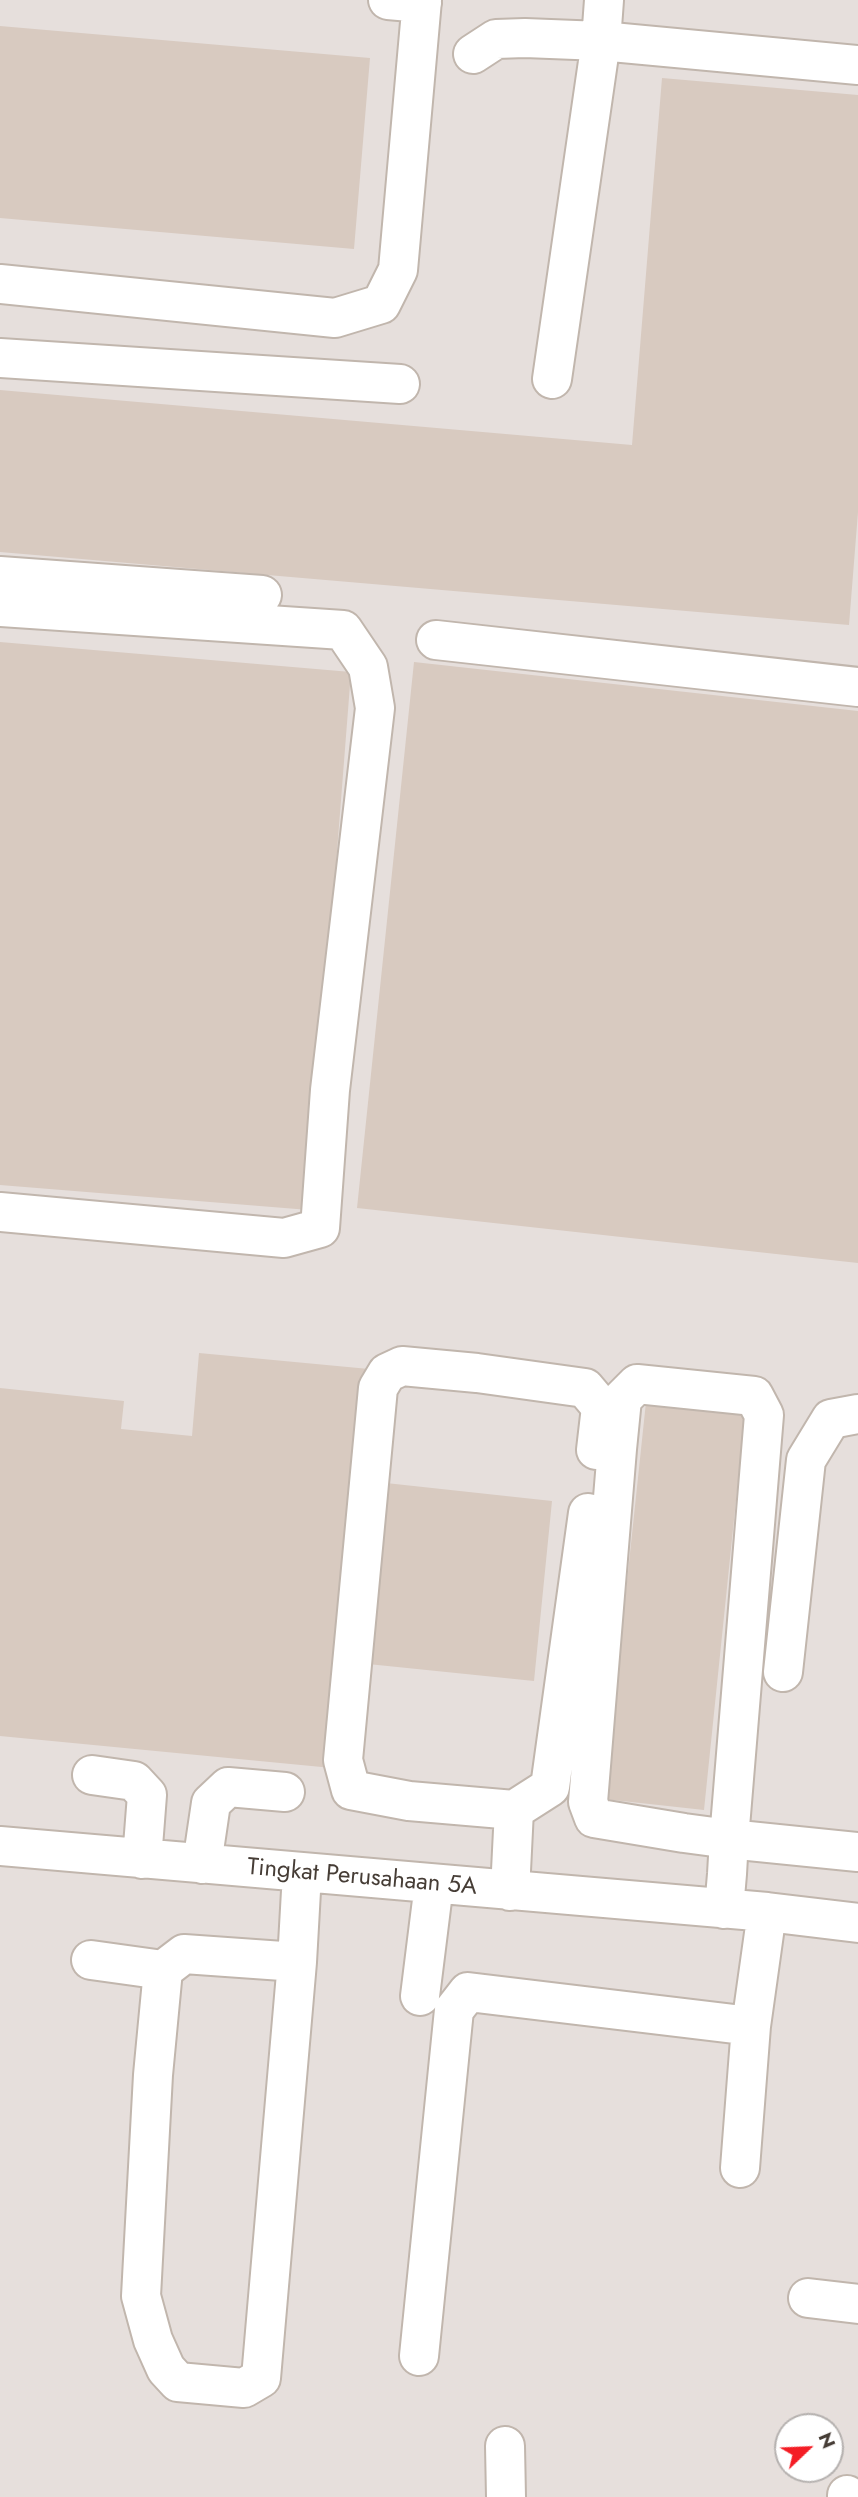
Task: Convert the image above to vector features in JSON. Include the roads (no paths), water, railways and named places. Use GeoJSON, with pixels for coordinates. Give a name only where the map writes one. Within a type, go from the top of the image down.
{"type":"FeatureCollection","features":[{"type":"Feature","properties":{"kind":"street"},"geometry":{"type":"LineString","coordinates":[[552,379],[601,41],[604,0]]}},
{"type":"Feature","properties":{"kind":"street"},"geometry":{"type":"LineString","coordinates":[[0,284],[335,318],[381,304],[398,270],[410,1]]}},
{"type":"Feature","properties":{"kind":"street"},"geometry":{"type":"LineString","coordinates":[[473,54],[496,39],[525,38],[601,41],[858,65]]}},
{"type":"Feature","properties":{"kind":"street"},"geometry":{"type":"LineString","coordinates":[[0,358],[400,384]]}},
{"type":"Feature","properties":{"kind":"street"},"geometry":{"type":"LineString","coordinates":[[0,576],[262,595]]}},
{"type":"Feature","properties":{"kind":"street"},"geometry":{"type":"LineString","coordinates":[[0,607],[343,629],[368,667],[375,708],[330,1090],[320,1228],[284,1238],[0,1212]]}},
{"type":"Feature","properties":{"kind":"street"},"geometry":{"type":"LineString","coordinates":[[436,640],[858,687]]}},
{"type":"Feature","properties":{"kind":"street"},"geometry":{"type":"LineString","coordinates":[[402,1366],[585,1388],[601,1407],[550,1787],[514,1810],[409,1801],[351,1790],[342,1760],[378,1388],[387,1373],[402,1366]]}},
{"type":"Feature","properties":{"kind":"street"},"geometry":{"type":"LineString","coordinates":[[724,1909],[729,1839],[764,1415],[754,1396],[637,1384],[622,1399],[588,1802],[594,1818],[729,1839],[858,1852]]}},
{"type":"Feature","properties":{"kind":"street"},"geometry":{"type":"LineString","coordinates":[[783,1672],[806,1460],[831,1419],[858,1414]]}},
{"type":"Feature","properties":{"kind":"street"},"geometry":{"type":"LineString","coordinates":[[92,1776],[134,1781],[147,1795],[142,1859]]}},
{"type":"Feature","properties":{"kind":"street"},"geometry":{"type":"LineString","coordinates":[[202,1864],[211,1803],[228,1787],[285,1792]]}},
{"type":"Feature","properties":{"kind":"street"},"geometry":{"type":"LineString","coordinates":[[510,1891],[514,1810]]}},
{"type":"Feature","properties":{"kind":"street","name":"Tingkat Perusahaan 5A"},"geometry":{"type":"LineString","coordinates":[[0,1846],[767,1912],[858,1923]]}},
{"type":"Feature","properties":{"kind":"street"},"geometry":{"type":"LineString","coordinates":[[163,1970],[153,2075],[141,2297],[153,2340],[166,2369],[178,2382],[244,2388],[261,2378],[264,2355],[302,1873]]}},
{"type":"Feature","properties":{"kind":"street"},"geometry":{"type":"LineString","coordinates":[[420,1996],[434,1884]]}},
{"type":"Feature","properties":{"kind":"street"},"geometry":{"type":"LineString","coordinates":[[740,2168],[751,2026],[767,1912]]}},
{"type":"Feature","properties":{"kind":"street"},"geometry":{"type":"LineString","coordinates":[[91,1960],[163,1970],[184,1954],[297,1962]]}},
{"type":"Feature","properties":{"kind":"street"},"geometry":{"type":"LineString","coordinates":[[419,2356],[454,2010],[468,1992],[751,2026]]}},
{"type":"Feature","properties":{"kind":"street"},"geometry":{"type":"LineString","coordinates":[[808,2298],[858,2304]]}},
{"type":"Feature","properties":{"kind":"street"},"geometry":{"type":"LineString","coordinates":[[505,2446],[506,2497]]}}]}
